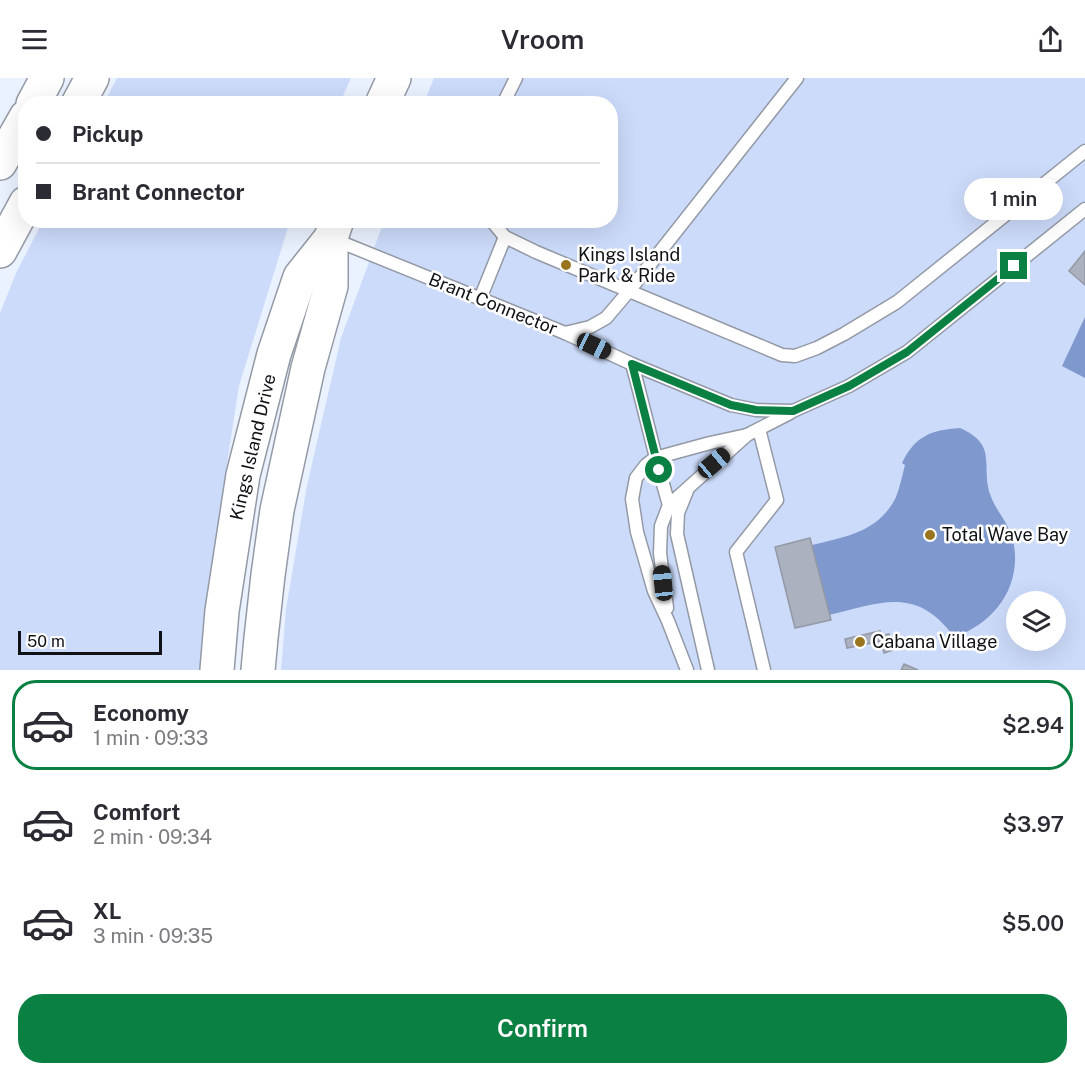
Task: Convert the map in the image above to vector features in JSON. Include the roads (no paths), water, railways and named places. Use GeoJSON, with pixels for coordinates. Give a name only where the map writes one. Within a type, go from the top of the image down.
{"type":"FeatureCollection","features":[{"type":"Feature","properties":{"kind":"main road"},"geometry":{"type":"LineString","coordinates":[[37,96],[47,78]]}},
{"type":"Feature","properties":{"kind":"main road"},"geometry":{"type":"LineString","coordinates":[[82,96],[92,78]]}},
{"type":"Feature","properties":{"kind":"main road"},"geometry":{"type":"LineString","coordinates":[[386,96],[394,78]]}},
{"type":"Feature","properties":{"kind":"main road"},"geometry":{"type":"LineString","coordinates":[[0,163],[18,131]]}},
{"type":"Feature","properties":{"kind":"main road"},"geometry":{"type":"LineString","coordinates":[[0,251],[18,218]]}},
{"type":"Feature","properties":{"kind":"main road","name":"Kings Island Drive"},"geometry":{"type":"LineString","coordinates":[[216,670],[222,611],[241,486],[274,354],[300,277],[334,229]]}},
{"type":"Feature","properties":{"kind":"main road","name":"Kings Island Drive"},"geometry":{"type":"LineString","coordinates":[[258,670],[277,510],[308,368],[331,286],[334,229]]}},
{"type":"Feature","properties":{"kind":"lane"},"geometry":{"type":"LineString","coordinates":[[507,96],[516,78]]}},
{"type":"Feature","properties":{"kind":"lane"},"geometry":{"type":"LineString","coordinates":[[565,333],[590,327],[606,318],[797,78]]}},
{"type":"Feature","properties":{"kind":"lane"},"geometry":{"type":"LineString","coordinates":[[498,228],[506,237],[536,252],[782,355],[795,356],[844,334],[897,302],[1085,151]]}},
{"type":"Feature","properties":{"kind":"lane","name":"Brant Connector"},"geometry":{"type":"LineString","coordinates":[[334,229],[480,299],[731,405],[756,410],[793,411],[849,386],[907,352],[1085,209]]}},
{"type":"Feature","properties":{"kind":"lane"},"geometry":{"type":"LineString","coordinates":[[480,299],[506,237]]}},
{"type":"Feature","properties":{"kind":"lane"},"geometry":{"type":"LineString","coordinates":[[632,364],[669,505]]}},
{"type":"Feature","properties":{"kind":"lane"},"geometry":{"type":"LineString","coordinates":[[669,621],[660,552],[661,526],[669,505],[753,432],[793,411]]}},
{"type":"Feature","properties":{"kind":"lane"},"geometry":{"type":"LineString","coordinates":[[687,670],[669,621],[654,591],[638,532],[632,499],[636,478],[655,458],[753,432]]}},
{"type":"Feature","properties":{"kind":"lane"},"geometry":{"type":"LineString","coordinates":[[753,432],[777,500],[736,552],[764,670]]}},
{"type":"Feature","properties":{"kind":"lane"},"geometry":{"type":"LineString","coordinates":[[690,485],[678,513],[677,534],[708,670]]}},
{"type":"Feature","properties":{"kind":"water"},"geometry":{"type":"Polygon","coordinates":[[[1085,317],[1085,378],[1062,366],[1085,317]]]}},
{"type":"Feature","properties":{"kind":"water","name":"Total Wave Bay"},"geometry":{"type":"Polygon","coordinates":[[[960,428],[972,434],[984,448],[990,494],[1008,527],[1013,540],[1015,556],[1014,572],[1003,600],[982,622],[954,637],[926,610],[912,604],[882,603],[829,615],[812,545],[849,536],[880,518],[896,497],[905,465],[902,463],[912,446],[925,436],[960,428]]]}},
{"type":"Feature","properties":{"kind":"place","name":"Kings Island Park & Ride"},"geometry":{"type":"Point","coordinates":[566,265]}},
{"type":"Feature","properties":{"kind":"place","name":"Total Wave Bay"},"geometry":{"type":"Point","coordinates":[930,535]}},
{"type":"Feature","properties":{"kind":"place","name":"Cabana Village"},"geometry":{"type":"Point","coordinates":[860,642]}}]}
